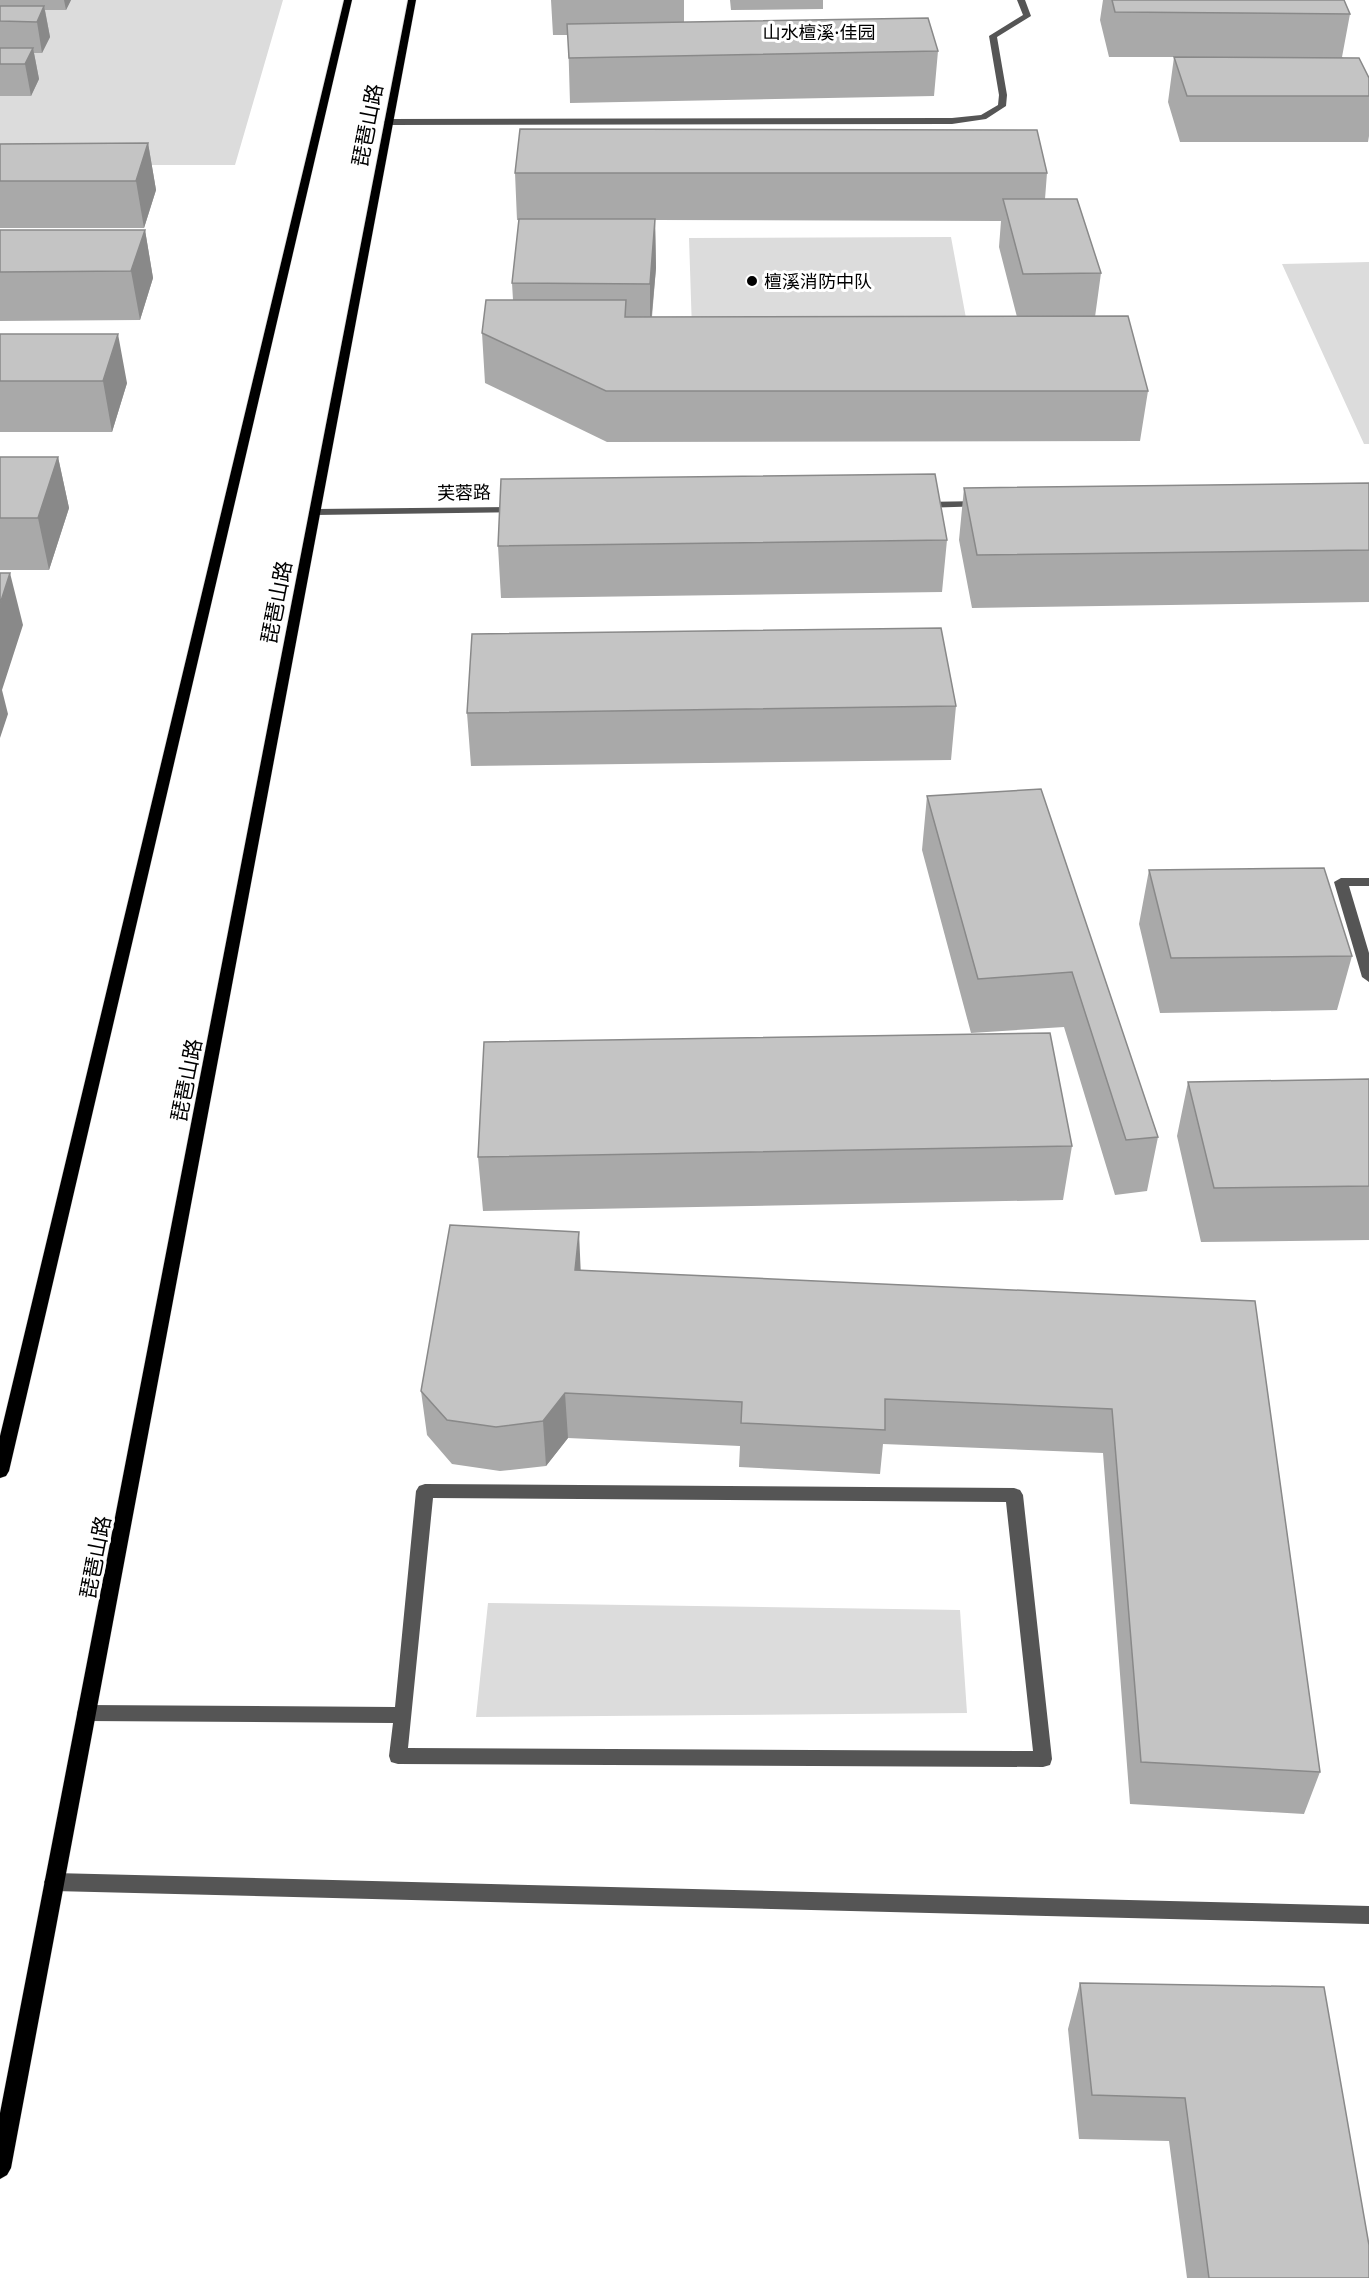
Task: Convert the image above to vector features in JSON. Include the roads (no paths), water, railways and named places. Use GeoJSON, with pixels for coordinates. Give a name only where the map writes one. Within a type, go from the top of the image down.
{"type":"FeatureCollection","features":[{"type":"Feature","properties":{"kind":"main road"},"geometry":{"type":"LineString","coordinates":[[0,1471],[348,0]]}},
{"type":"Feature","properties":{"kind":"main road","name":"琵琶山路"},"geometry":{"type":"LineString","coordinates":[[0,2168],[411,0]]}},
{"type":"Feature","properties":{"kind":"street"},"geometry":{"type":"LineString","coordinates":[[388,122],[952,121],[983,117],[1002,106],[1003,95],[993,36],[1027,16],[1022,0]]}},
{"type":"Feature","properties":{"kind":"street"},"geometry":{"type":"LineString","coordinates":[[914,505],[998,504]]}},
{"type":"Feature","properties":{"kind":"street","name":"芙蓉路"},"geometry":{"type":"LineString","coordinates":[[315,512],[530,510]]}},
{"type":"Feature","properties":{"kind":"street"},"geometry":{"type":"LineString","coordinates":[[1369,882],[1341,882],[1369,977]]}},
{"type":"Feature","properties":{"kind":"street"},"geometry":{"type":"LineString","coordinates":[[425,1491],[1014,1495],[1043,1760],[398,1756],[403,1714],[425,1491]]}},
{"type":"Feature","properties":{"kind":"street"},"geometry":{"type":"LineString","coordinates":[[86,1713],[403,1714]]}},
{"type":"Feature","properties":{"kind":"street"},"geometry":{"type":"LineString","coordinates":[[54,1882],[1369,1915]]}},
{"type":"Feature","properties":{"kind":"place","name":"檀溪消防中队"},"geometry":{"type":"Point","coordinates":[752,281]}},
{"type":"Feature","properties":{"kind":"district","name":"山水檀溪·佳园"},"geometry":{"type":"Point","coordinates":[819,32]}}]}
